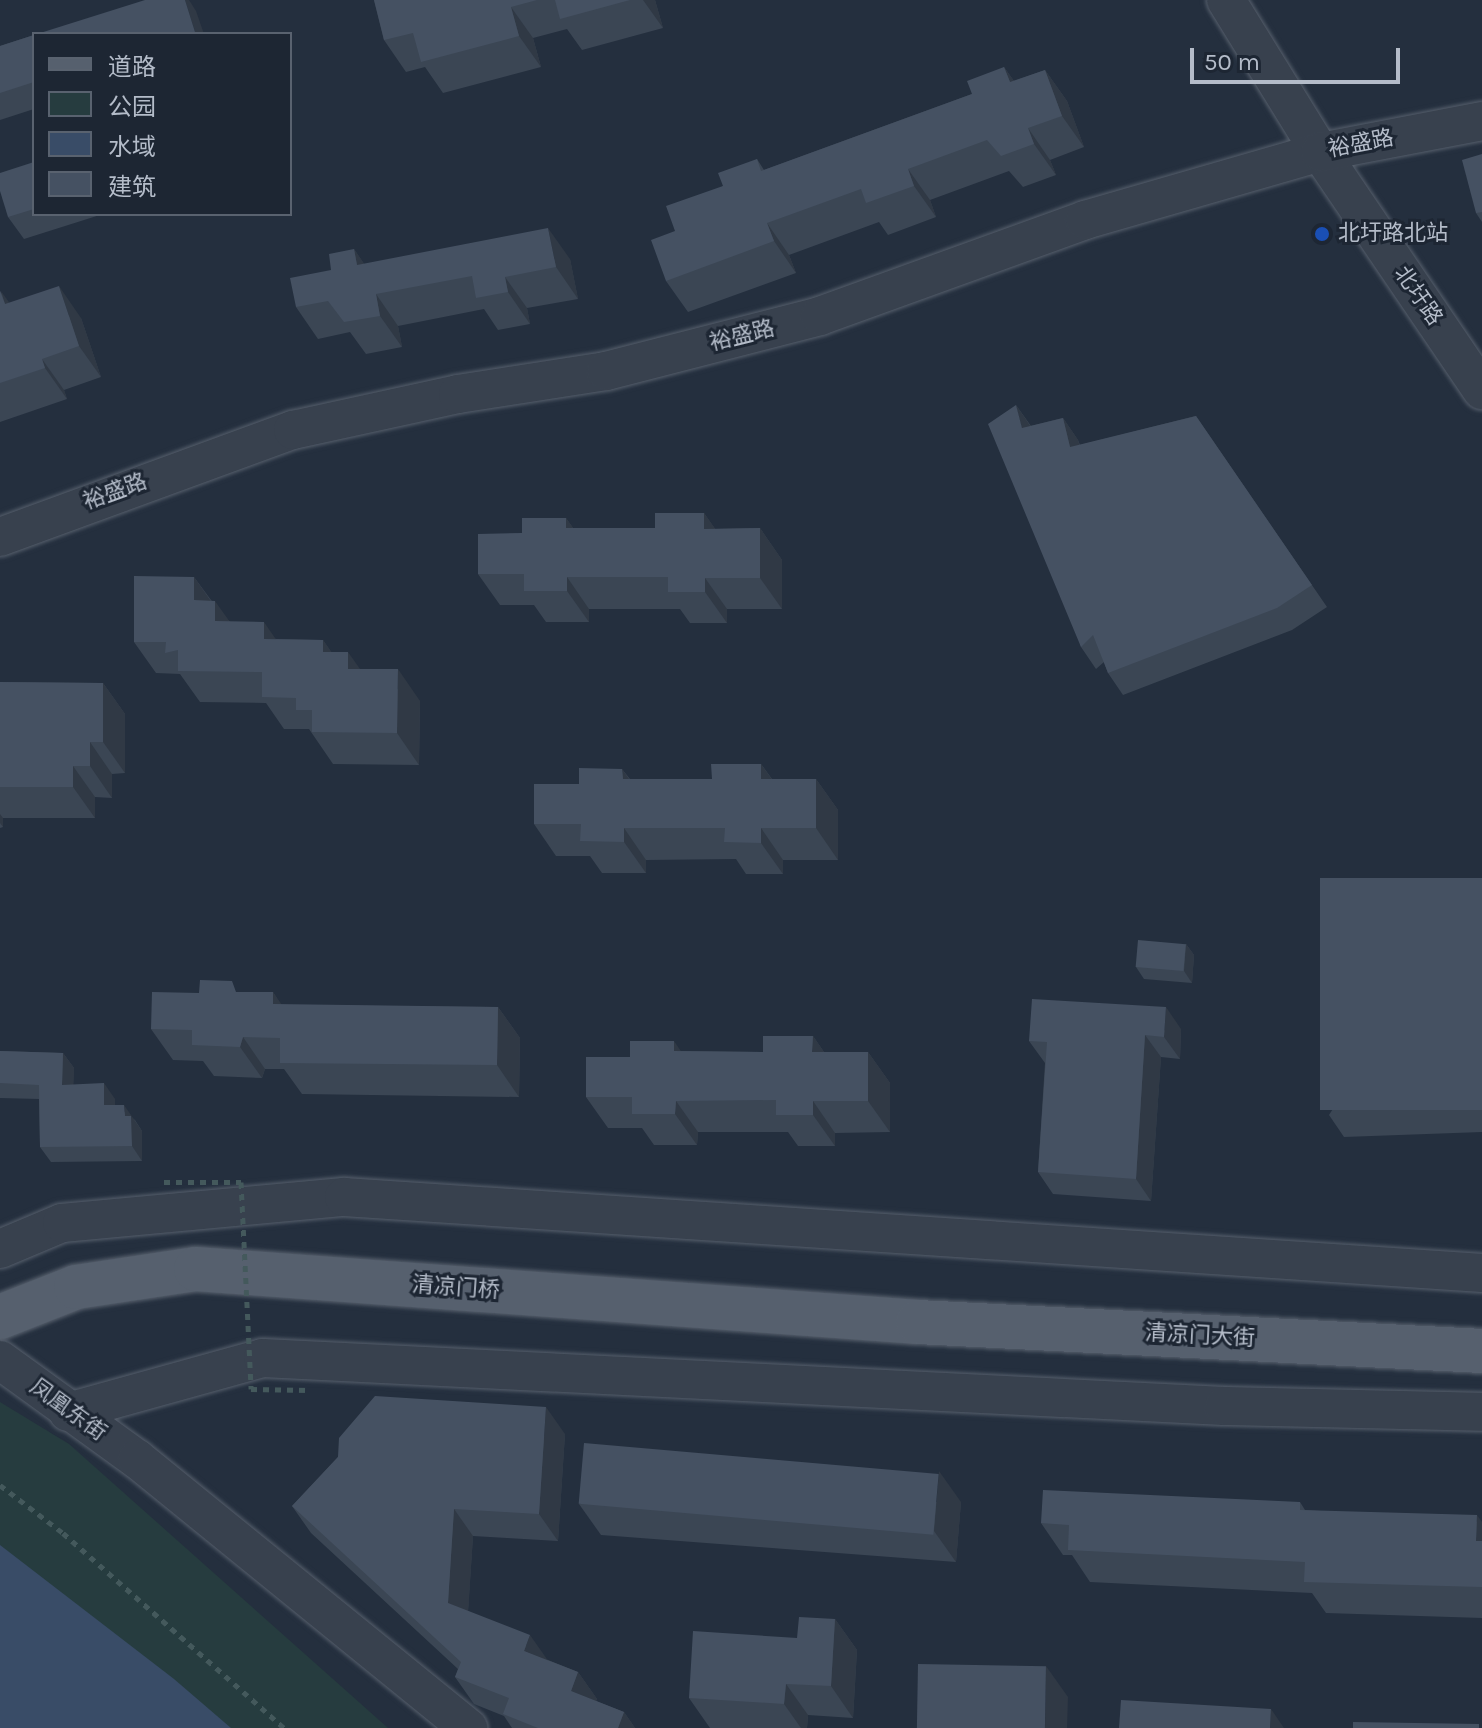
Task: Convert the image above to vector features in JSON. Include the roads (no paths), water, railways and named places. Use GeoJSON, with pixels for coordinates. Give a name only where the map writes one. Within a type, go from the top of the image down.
{"type":"FeatureCollection","features":[{"type":"Feature","properties":{"kind":"main road","name":"清凉门桥"},"geometry":{"type":"LineString","coordinates":[[0,1317],[76,1287],[196,1269],[918,1322]]}},
{"type":"Feature","properties":{"kind":"main road","name":"清凉门大街"},"geometry":{"type":"LineString","coordinates":[[918,1322],[1482,1351]]}},
{"type":"Feature","properties":{"kind":"street","name":"北圩路"},"geometry":{"type":"LineString","coordinates":[[1226,0],[1320,152],[1482,390]]}},
{"type":"Feature","properties":{"kind":"street","name":"裕盛路"},"geometry":{"type":"LineString","coordinates":[[0,537],[293,430],[458,394],[606,371],[820,316],[1085,220],[1320,152],[1482,121]]}},
{"type":"Feature","properties":{"kind":"street"},"geometry":{"type":"LineString","coordinates":[[0,1249],[62,1223],[344,1197],[1482,1273]]}},
{"type":"Feature","properties":{"kind":"street"},"geometry":{"type":"LineString","coordinates":[[68,1412],[263,1358],[1224,1406],[1482,1412]]}},
{"type":"Feature","properties":{"kind":"street","name":"凤凰东街"},"geometry":{"type":"LineString","coordinates":[[0,1360],[137,1459],[468,1728]]}},
{"type":"Feature","properties":{"kind":"water"},"geometry":{"type":"Polygon","coordinates":[[[0,1545],[174,1679],[231,1728],[0,1728],[0,1545]]]}},
{"type":"Feature","properties":{"kind":"place","name":"北圩路北站"},"geometry":{"type":"Point","coordinates":[1322,234]}}]}
